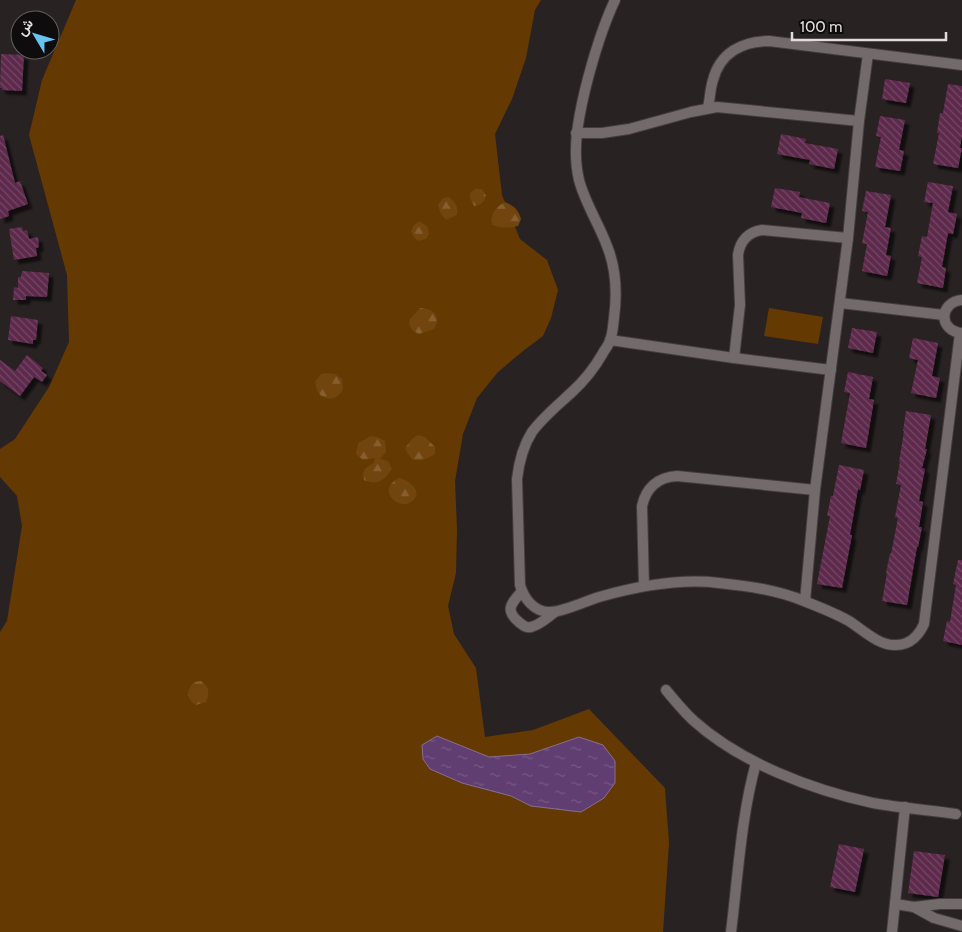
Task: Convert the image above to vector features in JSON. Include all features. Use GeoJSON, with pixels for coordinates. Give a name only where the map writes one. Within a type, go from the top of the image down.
{"type":"FeatureCollection","features":[{"type":"Feature","properties":{"kind":"street"},"geometry":{"type":"LineString","coordinates":[[555,612],[546,612],[531,605],[520,585],[517,479],[519,462],[532,433],[544,418],[574,390],[597,363],[610,340],[614,317],[614,272],[608,248],[588,204],[580,180],[576,160],[576,133],[594,53],[615,0]]}},
{"type":"Feature","properties":{"kind":"street"},"geometry":{"type":"LineString","coordinates":[[708,108],[712,82],[716,69],[723,59],[733,50],[744,44],[756,41],[769,41],[962,65]]}},
{"type":"Feature","properties":{"kind":"street"},"geometry":{"type":"LineString","coordinates":[[805,601],[816,490],[848,238],[859,121],[868,54]]}},
{"type":"Feature","properties":{"kind":"street"},"geometry":{"type":"LineString","coordinates":[[576,133],[602,133],[629,129],[708,108],[727,107],[859,121]]}},
{"type":"Feature","properties":{"kind":"street"},"geometry":{"type":"LineString","coordinates":[[734,358],[740,305],[738,255],[739,247],[743,240],[749,234],[762,230],[848,238]]}},
{"type":"Feature","properties":{"kind":"street"},"geometry":{"type":"LineString","coordinates":[[522,590],[513,602],[510,610],[514,618],[527,627],[534,626],[555,612],[622,591],[644,586],[683,582],[714,582],[789,595],[848,621],[890,645],[897,646],[914,639],[924,624],[961,333],[948,327],[944,315],[950,304],[956,300],[962,300]]}},
{"type":"Feature","properties":{"kind":"street"},"geometry":{"type":"LineString","coordinates":[[840,303],[944,315]]}},
{"type":"Feature","properties":{"kind":"street"},"geometry":{"type":"LineString","coordinates":[[610,340],[832,370]]}},
{"type":"Feature","properties":{"kind":"street"},"geometry":{"type":"LineString","coordinates":[[644,586],[642,506],[651,487],[662,478],[677,476],[816,490]]}},
{"type":"Feature","properties":{"kind":"street"},"geometry":{"type":"LineString","coordinates":[[666,690],[679,706],[705,730],[728,746],[778,773],[798,781],[874,803],[956,814]]}},
{"type":"Feature","properties":{"kind":"street"},"geometry":{"type":"LineString","coordinates":[[731,932],[744,818],[756,762]]}},
{"type":"Feature","properties":{"kind":"street"},"geometry":{"type":"LineString","coordinates":[[892,932],[904,807]]}},
{"type":"Feature","properties":{"kind":"street"},"geometry":{"type":"LineString","coordinates":[[895,904],[924,910],[945,922],[960,924]]}},
{"type":"Feature","properties":{"kind":"street"},"geometry":{"type":"LineString","coordinates":[[924,910],[961,905]]}},
{"type":"Feature","properties":{"kind":"shaded area"},"geometry":{"type":"Polygon","coordinates":[[[76,0],[541,0],[535,10],[526,58],[512,99],[495,134],[502,195],[520,239],[547,260],[558,290],[551,318],[543,336],[498,372],[477,398],[463,434],[455,481],[456,573],[448,606],[454,634],[476,668],[485,737],[533,730],[589,709],[665,788],[669,843],[663,932],[0,932],[0,632],[7,621],[22,526],[17,496],[0,477],[0,449],[15,439],[49,387],[69,342],[67,275],[29,135],[42,80],[50,60],[60,60],[60,38],[76,0]]]}},
{"type":"Feature","properties":{"kind":"shaded area"},"geometry":{"type":"Polygon","coordinates":[[[769,308],[823,317],[818,344],[764,336],[769,308]]]}},
{"type":"Feature","properties":{"kind":"green space"},"geometry":{"type":"Polygon","coordinates":[[[475,189],[482,189],[486,196],[482,203],[474,206],[470,193],[475,189]]]}},
{"type":"Feature","properties":{"kind":"green space"},"geometry":{"type":"Polygon","coordinates":[[[449,197],[456,205],[457,215],[446,220],[441,214],[438,205],[443,198],[449,197]]]}},
{"type":"Feature","properties":{"kind":"green space"},"geometry":{"type":"Polygon","coordinates":[[[505,202],[517,210],[521,219],[518,226],[499,227],[492,225],[494,211],[505,202]]]}},
{"type":"Feature","properties":{"kind":"green space"},"geometry":{"type":"Polygon","coordinates":[[[419,221],[427,226],[429,234],[426,239],[418,241],[411,231],[413,226],[419,221]]]}},
{"type":"Feature","properties":{"kind":"green space"},"geometry":{"type":"Polygon","coordinates":[[[420,308],[432,311],[437,320],[434,329],[419,334],[413,331],[409,324],[410,319],[420,308]]]}},
{"type":"Feature","properties":{"kind":"green space"},"geometry":{"type":"Polygon","coordinates":[[[321,374],[335,374],[342,379],[343,388],[335,398],[323,397],[317,389],[315,382],[321,374]]]}},
{"type":"Feature","properties":{"kind":"green space"},"geometry":{"type":"Polygon","coordinates":[[[418,435],[425,437],[435,447],[435,454],[424,459],[413,460],[405,448],[418,435]]]}},
{"type":"Feature","properties":{"kind":"green space"},"geometry":{"type":"Polygon","coordinates":[[[371,436],[385,441],[386,452],[380,459],[388,461],[392,469],[383,479],[377,482],[364,480],[363,476],[365,469],[374,463],[375,458],[363,460],[356,454],[358,443],[371,436]]]}},
{"type":"Feature","properties":{"kind":"green space"},"geometry":{"type":"Polygon","coordinates":[[[399,478],[411,484],[416,491],[415,498],[406,504],[396,502],[389,493],[392,483],[399,478]]]}},
{"type":"Feature","properties":{"kind":"green space"},"geometry":{"type":"Polygon","coordinates":[[[201,681],[207,687],[208,696],[206,702],[196,705],[190,700],[188,694],[194,682],[201,681]]]}},
{"type":"Feature","properties":{"kind":"water"},"geometry":{"type":"Polygon","coordinates":[[[437,736],[489,757],[530,754],[579,737],[603,745],[615,761],[615,783],[604,798],[581,812],[531,806],[511,796],[462,783],[430,769],[423,759],[422,745],[437,736]]]}},
{"type":"Feature","properties":{"kind":"building"},"geometry":{"type":"Polygon","coordinates":[[[1,54],[10,54],[10,60],[24,60],[22,91],[2,90],[0,88],[1,54]]]}},
{"type":"Feature","properties":{"kind":"building"},"geometry":{"type":"Polygon","coordinates":[[[885,79],[910,83],[906,103],[882,99],[885,79]]]}},
{"type":"Feature","properties":{"kind":"building"},"geometry":{"type":"Polygon","coordinates":[[[948,84],[962,86],[962,135],[960,148],[962,148],[958,168],[933,164],[939,133],[937,133],[940,113],[943,113],[948,84]]]}},
{"type":"Feature","properties":{"kind":"building"},"geometry":{"type":"Polygon","coordinates":[[[880,116],[905,120],[899,150],[904,151],[900,171],[875,167],[881,137],[876,136],[880,116]]]}},
{"type":"Feature","properties":{"kind":"building"},"geometry":{"type":"Polygon","coordinates":[[[781,134],[806,139],[805,143],[838,149],[834,169],[809,164],[810,160],[777,154],[781,134]]]}},
{"type":"Feature","properties":{"kind":"building"},"geometry":{"type":"Polygon","coordinates":[[[3,135],[15,183],[20,181],[28,204],[8,211],[9,216],[0,219],[0,136],[3,135]]]}},
{"type":"Feature","properties":{"kind":"building"},"geometry":{"type":"Polygon","coordinates":[[[928,182],[953,186],[948,212],[957,214],[953,234],[948,233],[942,267],[946,268],[943,288],[917,283],[922,257],[918,256],[922,236],[927,237],[933,203],[924,202],[928,182]]]}},
{"type":"Feature","properties":{"kind":"building"},"geometry":{"type":"Polygon","coordinates":[[[775,188],[800,192],[799,197],[830,203],[826,223],[801,218],[802,213],[771,207],[775,188]]]}},
{"type":"Feature","properties":{"kind":"building"},"geometry":{"type":"Polygon","coordinates":[[[866,191],[891,195],[885,227],[891,228],[886,255],[891,256],[887,276],[862,271],[867,244],[862,243],[868,212],[862,211],[866,191]]]}},
{"type":"Feature","properties":{"kind":"building"},"geometry":{"type":"Polygon","coordinates":[[[22,227],[23,231],[27,230],[29,239],[38,237],[39,247],[36,248],[37,256],[14,260],[9,229],[22,227]]]}},
{"type":"Feature","properties":{"kind":"building"},"geometry":{"type":"Polygon","coordinates":[[[22,271],[49,273],[47,297],[26,296],[26,300],[13,300],[14,287],[18,288],[18,277],[21,277],[22,271]]]}},
{"type":"Feature","properties":{"kind":"building"},"geometry":{"type":"Polygon","coordinates":[[[11,316],[38,320],[36,340],[33,340],[33,344],[8,340],[11,316]]]}},
{"type":"Feature","properties":{"kind":"building"},"geometry":{"type":"Polygon","coordinates":[[[852,328],[877,332],[873,353],[848,348],[852,328]]]}},
{"type":"Feature","properties":{"kind":"building"},"geometry":{"type":"Polygon","coordinates":[[[913,338],[938,343],[932,376],[940,378],[936,398],[911,393],[918,360],[909,358],[913,338]]]}},
{"type":"Feature","properties":{"kind":"building"},"geometry":{"type":"Polygon","coordinates":[[[27,355],[43,368],[41,371],[47,375],[42,382],[34,377],[20,396],[0,381],[0,360],[15,371],[27,355]]]}},
{"type":"Feature","properties":{"kind":"building"},"geometry":{"type":"Polygon","coordinates":[[[848,372],[873,377],[869,399],[874,400],[866,448],[841,443],[850,393],[844,392],[848,372]]]}},
{"type":"Feature","properties":{"kind":"building"},"geometry":{"type":"Polygon","coordinates":[[[906,411],[931,415],[925,449],[927,449],[922,468],[925,469],[919,501],[923,502],[919,527],[922,527],[907,605],[882,601],[898,518],[895,517],[901,485],[896,484],[906,411]]]}},
{"type":"Feature","properties":{"kind":"building"},"geometry":{"type":"Polygon","coordinates":[[[839,465],[864,470],[860,490],[858,489],[842,588],[817,584],[830,516],[827,516],[839,465]]]}},
{"type":"Feature","properties":{"kind":"building"},"geometry":{"type":"Polygon","coordinates":[[[958,560],[962,560],[962,645],[943,641],[947,621],[950,622],[956,585],[953,584],[958,560]]]}},
{"type":"Feature","properties":{"kind":"building"},"geometry":{"type":"Polygon","coordinates":[[[839,844],[864,849],[855,892],[830,887],[839,844]]]}},
{"type":"Feature","properties":{"kind":"building"},"geometry":{"type":"Polygon","coordinates":[[[914,851],[945,855],[938,897],[908,893],[914,851]]]}}]}
